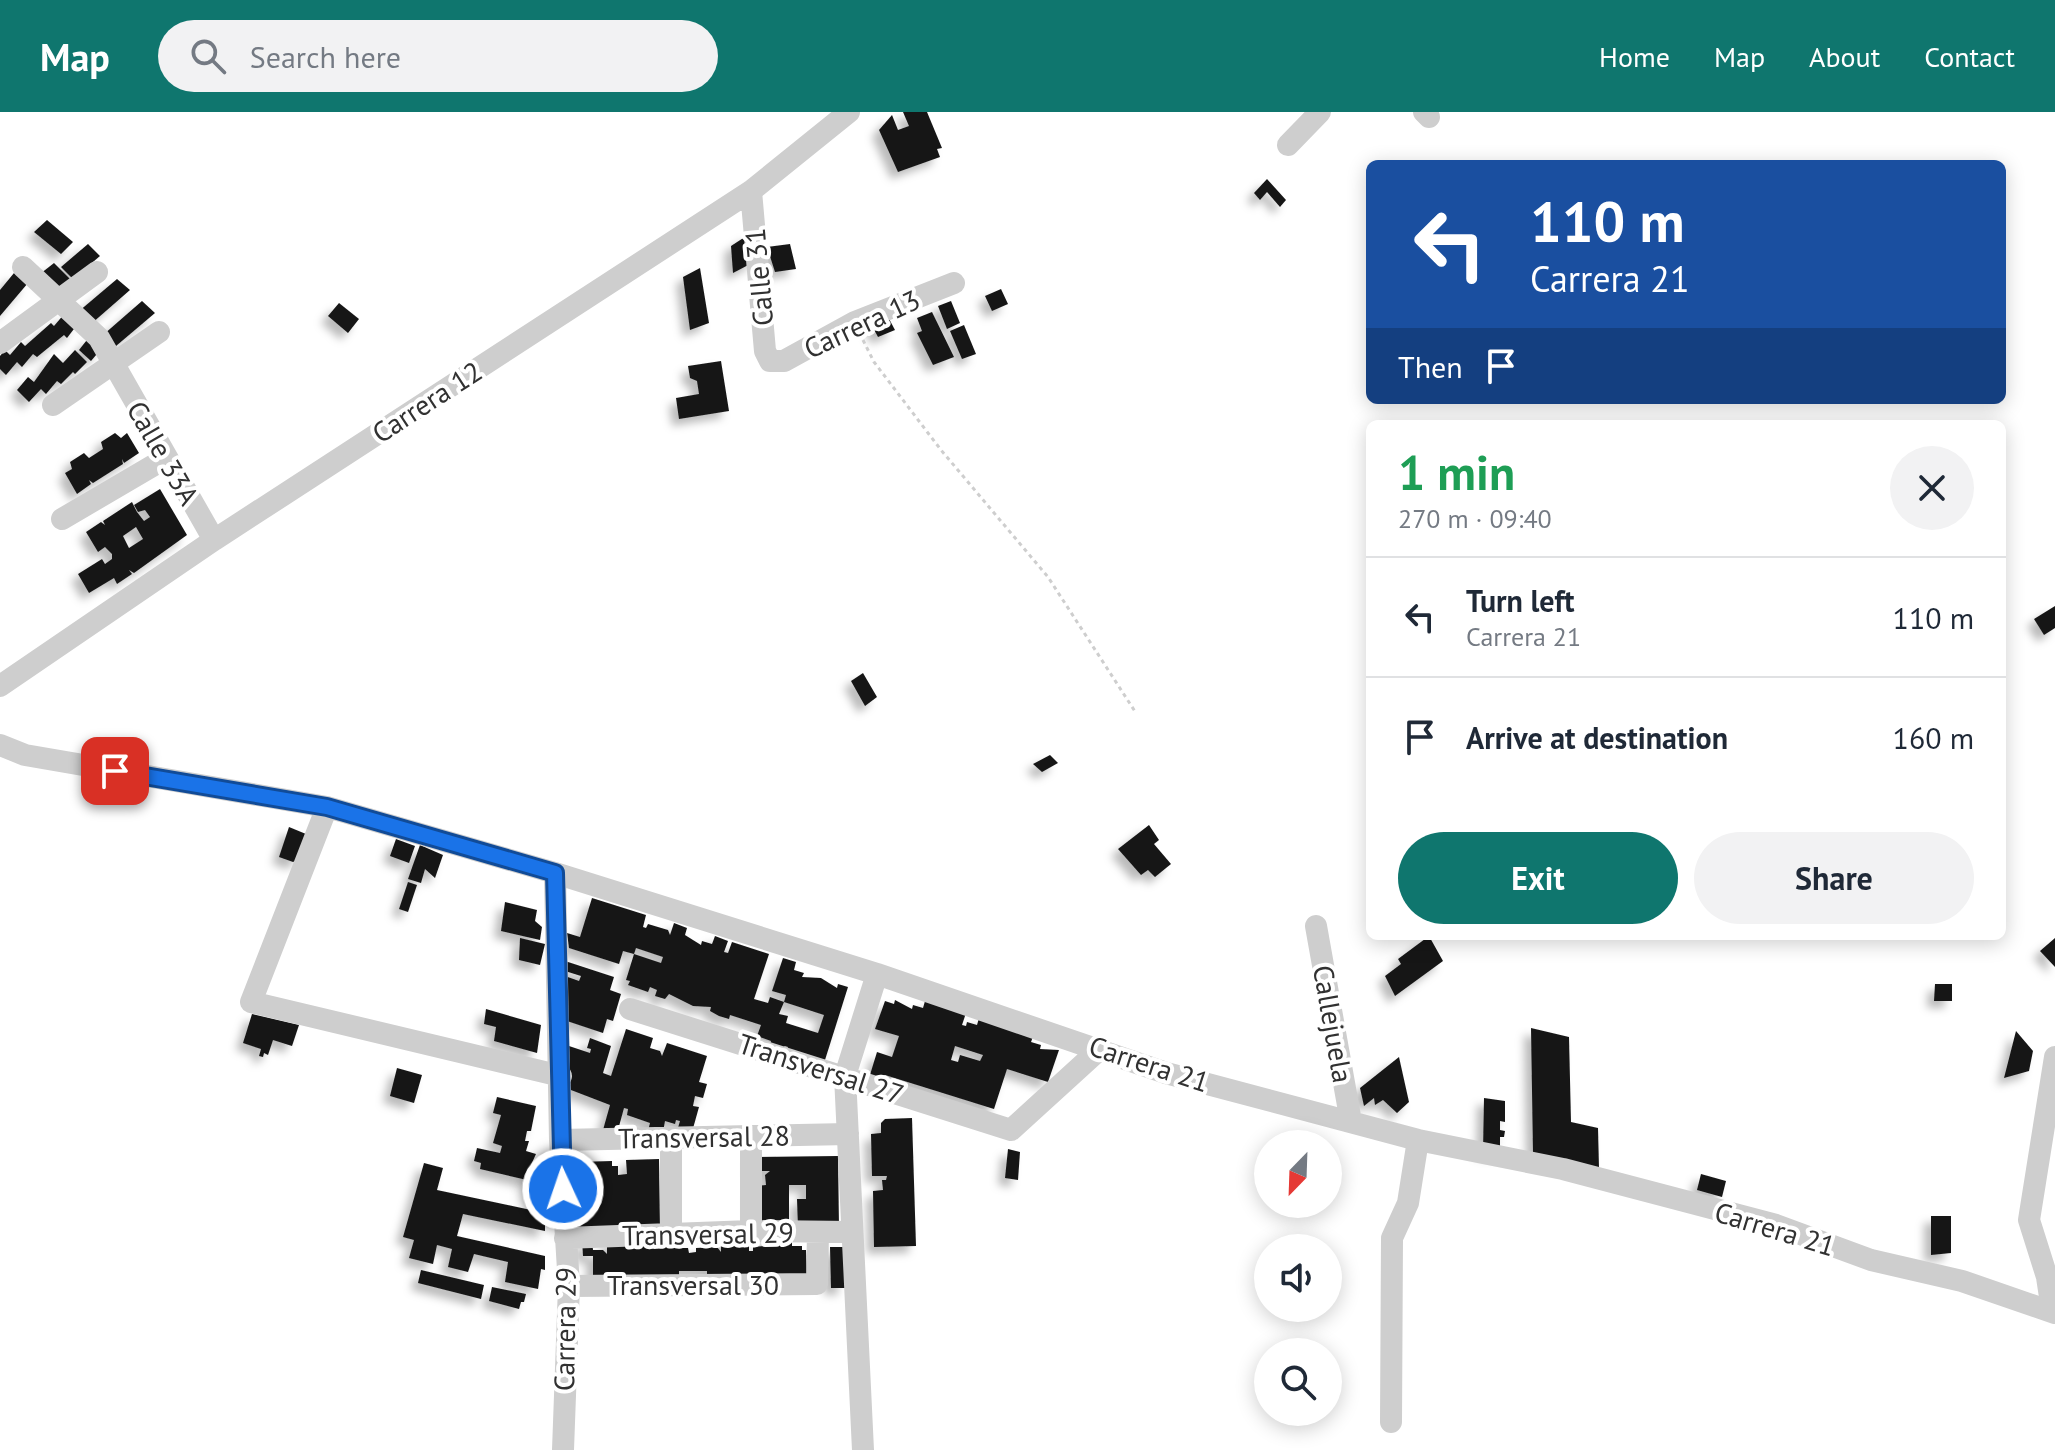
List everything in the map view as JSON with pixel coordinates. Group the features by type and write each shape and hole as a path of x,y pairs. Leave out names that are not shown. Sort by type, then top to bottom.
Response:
{"street":[{"name":"Carrera 12","path":"0,686 214,540 751,191 849,112"},
{"path":"1288,145 1320,112"},
{"name":"Calle 31","path":"751,191 765,351 770,361"},
{"name":"Calle 33A","path":"23,267 99,338 112,366 214,540"},
{"path":"0,343 61,302 97,272"},
{"name":"Carrera 13","path":"770,361 784,361 855,322 954,283"},
{"path":"53,405 159,332"},
{"path":"62,519 166,458"},
{"name":"Carrera 21","path":"0,745 25,755 327,807 555,873 877,974 1101,1048 1166,1073 1418,1140 1563,1169 1776,1225 1871,1260 1962,1281 2053,1312 2047,1277 2029,1220 2055,1057"},
{"path":"327,807 251,1002 561,1076"},
{"name":"Carrera 29","path":"555,873 560,1140 569,1286 563,1450"},
{"name":"Callejuela","path":"1316,926 1351,1122"},
{"path":"863,1450 845,1076 877,974"},
{"name":"Transversal 27","path":"630,1009 1011,1130 1101,1048"},
{"name":"Transversal 28","path":"560,1140 848,1134"},
{"path":"751,1136 751,1231"},
{"path":"671,1137 671,1233"},
{"path":"1391,1422 1392,1238 1408,1203 1418,1140"},
{"name":"Transversal 29","path":"565,1238 751,1231 851,1232"},
{"name":"Transversal 30","path":"569,1286 817,1284 818,1232"}],"path":[{"path":"855,322 874,362 1072,609 1136,713"}],"building":[{"path":"903,112 927,112 942,148 937,149 940,157 898,172 879,130 892,115 898,130 909,126"},
{"path":"1267,179 1286,200 1280,207 1267,192 1260,200 1254,193"},
{"path":"47,220 73,242 61,254 34,232"},
{"path":"751,233 754,262 733,273 731,246"},
{"path":"88,244 100,256 73,279 61,267"},
{"path":"790,244 796,269 775,272 767,247"},
{"path":"54,263 75,284 61,295 40,274"},
{"path":"700,268 709,323 690,330 683,277"},
{"path":"14,273 28,283 0,316 0,290"},
{"path":"117,279 130,290 91,324 78,312"},
{"path":"1001,289 1008,304 992,311 985,296"},
{"path":"142,301 155,313 116,346 103,335"},
{"path":"951,301 960,323 947,329 938,306"},
{"path":"339,303 359,319 348,333 328,316"},
{"path":"932,312 954,357 933,365 917,333 922,331 917,318"},
{"path":"65,313 77,325 67,338 64,335 37,357 33,354 22,367 17,362 6,375 0,369 0,356 5,350 10,355 21,342 25,346 51,323 54,326"},
{"path":"887,315 895,330 878,337 870,322"},
{"path":"964,325 976,354 962,359 950,331"},
{"path":"90,336 102,348 91,361 79,350"},
{"path":"75,350 87,362 61,384 57,381 46,394 41,389 29,402 17,390 28,377 34,382 54,354 63,363"},
{"path":"721,361 729,411 679,419 676,398 699,394 697,381 690,378 688,366"},
{"path":"115,433 121,438 127,433 139,453 124,463 122,459 123,464 93,483 89,480 91,484 77,494 65,473 72,469 70,462 84,453 89,458 103,449 101,442"},
{"path":"160,489 187,535 134,573 129,570 132,574 117,584 114,578 89,593 78,574 102,559 105,564 112,559 112,554 105,547 98,552 86,532 101,522 105,525 103,521 132,502 137,512 144,521 150,517 145,510 138,512 134,505","holes":["136,527 143,539 129,548 123,536"]},
{"path":"2055,606 2055,628 2044,635 2034,619"},
{"path":"863,673 877,697 865,706 851,681"},
{"path":"1050,755 1058,763 1042,772 1033,764"},
{"path":"1149,825 1159,840 1154,844 1171,864 1155,877 1148,870 1141,875 1118,849"},
{"path":"289,827 306,834 298,860 293,862 279,857"},
{"path":"396,839 415,846 409,863 390,856"},
{"path":"420,845 443,855 435,878 425,869 421,883 408,879"},
{"path":"408,882 417,885 408,912 399,909"},
{"path":"592,898 646,915 643,927 646,928 648,924 668,930 670,935 674,923 687,928 685,935 701,945 702,941 712,944 715,936 728,941 724,952 728,953 732,942 769,954 754,999 768,1003 770,997 784,1002 786,995 772,991 783,958 796,962 794,970 804,973 802,977 821,978 837,988 838,984 848,987 825,1060 787,1051 788,1047 785,1046 780,1049 770,1046 771,1041 757,1036 761,1025 730,1015 729,1019 719,1016 710,1011 711,1007 693,1006 669,994 665,999 655,996 657,990 650,987 648,992 628,985 630,981 626,980 634,954 623,951 619,964 569,948 567,933 580,937","holes":["636,948 663,957 661,963 634,954","784,1002 824,1015 818,1033 786,1023 788,1016 779,1014"]},
{"path":"505,902 537,910 535,921 542,927 540,940 501,931"},
{"path":"520,938 545,944 540,965 519,960"},
{"path":"2055,938 2055,967 2040,951"},
{"path":"1424,940 1431,940 1443,961 1395,996 1385,976 1401,964 1398,959"},
{"path":"565,961 614,977 610,990 621,994 613,1021 607,1019 603,1033 567,1021 565,976 579,981 581,976 565,971"},
{"path":"1935,984 1952,984 1952,1001 1934,1001"},
{"path":"895,1000 912,1009 913,1005 923,1008 925,1001 966,1013 962,1025 966,1026 967,1022 977,1025 979,1018 1034,1034 1031,1042 1041,1045 1040,1049 1059,1050 1048,1082 1007,1069 994,1109 885,1075 879,1081 869,1078 877,1052 892,1057 899,1036 875,1029 885,1001 894,1004","holes":["955,1046 983,1055 980,1061 960,1055 958,1062 951,1060"]},
{"path":"486,1009 541,1025 537,1053 494,1041 496,1027 484,1024"},
{"path":"252,1014 299,1025 292,1046 273,1040 268,1055 264,1053 263,1057 259,1056 261,1049 243,1043"},
{"path":"1531,1028 1569,1037 1571,1122 1598,1128 1599,1168 1533,1153"},
{"path":"626,1029 653,1038 650,1048 660,1051 662,1056 667,1043 707,1056 699,1082 707,1084 703,1098 695,1096 693,1106 699,1107 692,1132 677,1131 680,1121 676,1120 675,1124 665,1121 663,1132 648,1131 650,1123 627,1115 628,1109 624,1108 618,1130 603,1130 610,1105 571,1090 569,1046 590,1053 591,1049 587,1048 590,1038 611,1046 603,1073 611,1076"},
{"path":"2016,1031 2033,1051 2029,1071 2004,1078"},
{"path":"1399,1057 1409,1102 1397,1113 1383,1100 1375,1105 1374,1098 1364,1106 1360,1088"},
{"path":"397,1068 422,1075 414,1103 390,1096"},
{"path":"497,1097 536,1106 531,1131 527,1131 525,1141 529,1141 526,1151 536,1154 531,1165 536,1166 534,1175 528,1175 527,1180 480,1169 481,1163 474,1161 477,1148 500,1153 502,1146 493,1143 501,1115 493,1113"},
{"path":"1484,1098 1505,1101 1505,1122 1500,1121 1500,1130 1505,1131 1504,1137 1500,1137 1500,1152 1483,1151"},
{"path":"912,1118 916,1246 874,1247 873,1191 883,1190 882,1180 886,1180 887,1176 872,1176 871,1134 881,1133 881,1123 885,1119"},
{"path":"1008,1149 1020,1152 1018,1180 1005,1178"},
{"path":"838,1156 839,1227 798,1228 797,1199 806,1199 806,1185 789,1185 789,1228 756,1228 756,1186 766,1185 765,1175 770,1171 756,1171 755,1157"},
{"path":"659,1159 660,1230 577,1233 577,1162 612,1161 612,1166 618,1166 618,1175 627,1174 626,1160"},
{"path":"424,1163 443,1168 437,1190 545,1213 545,1231 463,1214 457,1236 545,1256 545,1270 541,1269 538,1289 505,1282 508,1262 474,1254 468,1272 448,1267 452,1249 437,1245 433,1264 409,1258 414,1240 403,1237"},
{"path":"1701,1174 1726,1181 1722,1197 1697,1190"},
{"path":"1931,1216 1951,1216 1951,1253 1931,1255"},
{"path":"763,1236 792,1236 792,1246 802,1246 802,1250 806,1250 807,1277 707,1279 707,1271 679,1271 679,1280 593,1281 593,1256 583,1256 582,1240 592,1240 593,1250 603,1250 607,1254 607,1240 678,1238 678,1248 688,1248 689,1253 696,1252 696,1248 717,1247 721,1252 721,1237 749,1237 749,1251 753,1251 753,1247 764,1246"},
{"path":"830,1247 844,1247 845,1288 831,1288"},
{"path":"421,1270 484,1285 481,1299 418,1283"},
{"path":"492,1287 526,1294 524,1302 521,1302 519,1309 489,1301"}],"route":[{"path":"115,771 327,807 555,873 563,1189"}]}
